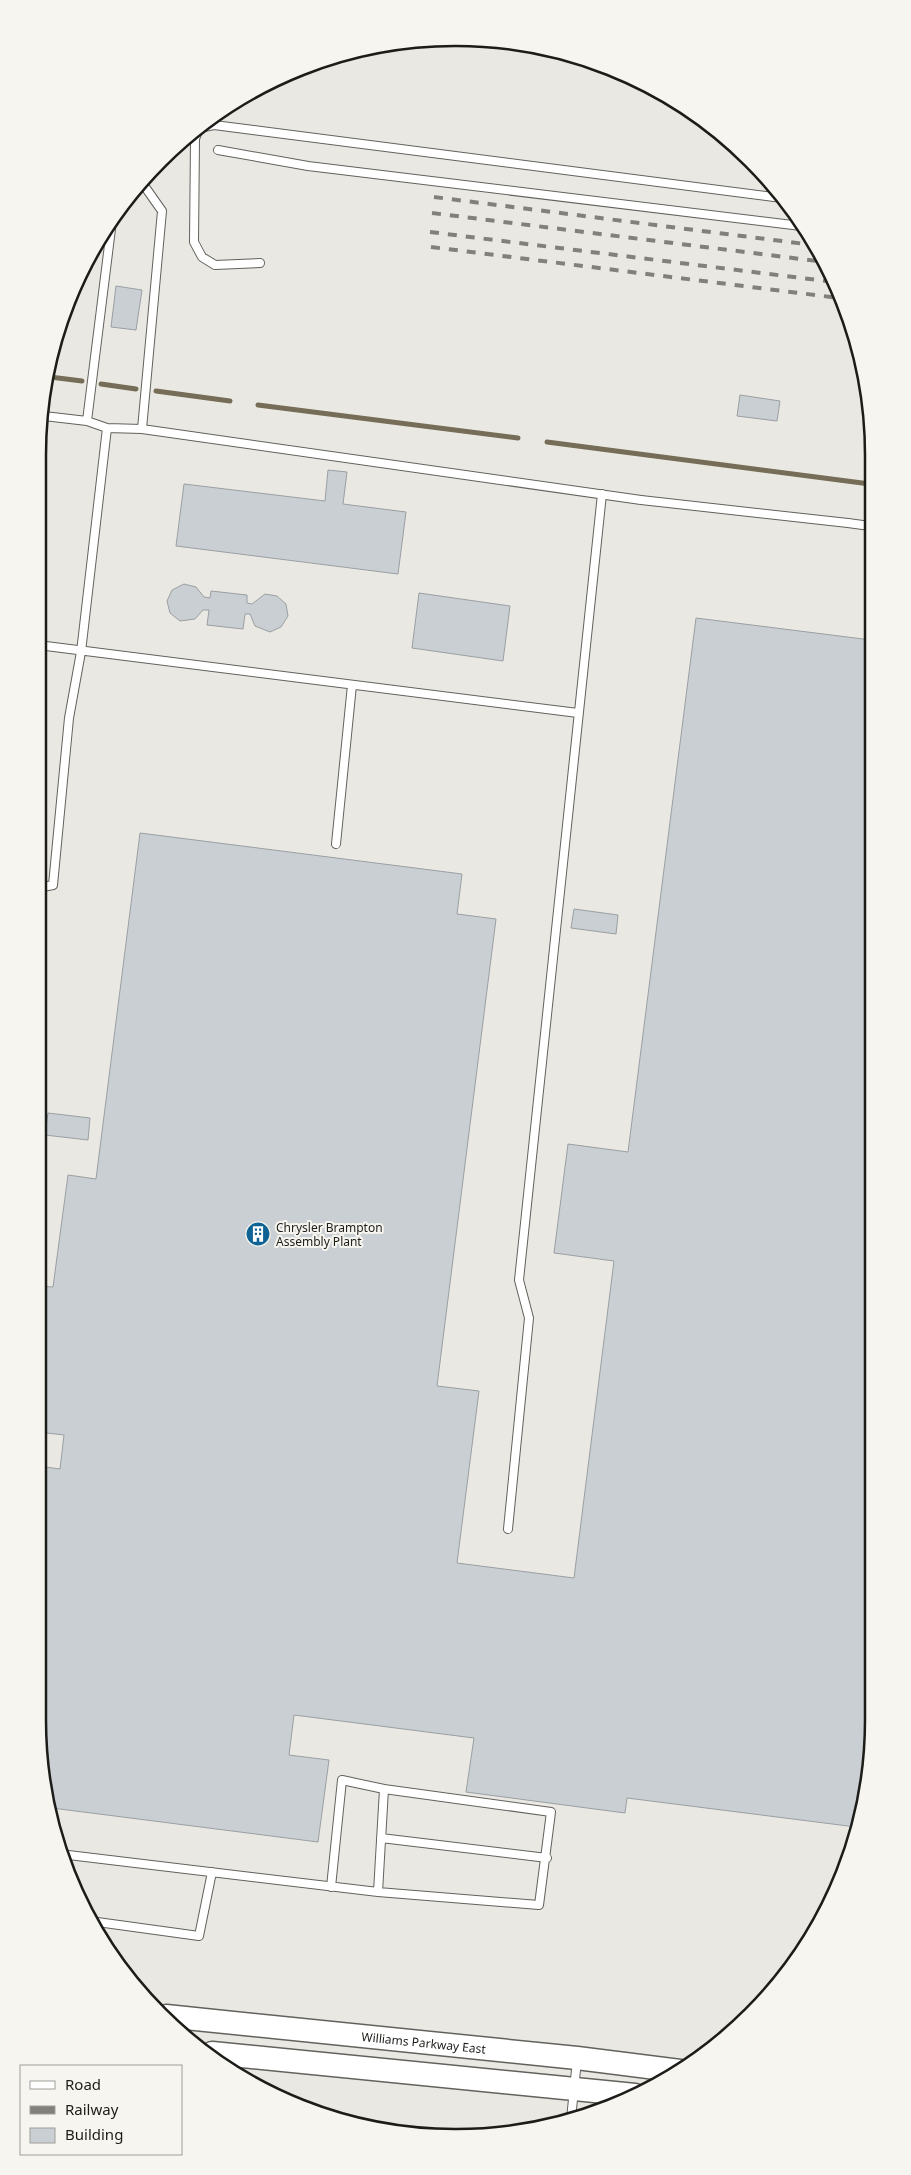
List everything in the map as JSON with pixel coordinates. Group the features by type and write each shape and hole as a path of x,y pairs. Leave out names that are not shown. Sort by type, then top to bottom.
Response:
{"main road":[{"name":"Williams Parkway East","path":"175,2017 577,2058 668,2069"},
{"path":"219,2054 620,2094"}],"lane":[{"path":"214,125 772,197"},
{"path":"195,140 194,242 202,257 215,265 260,263"},
{"path":"218,150 308,166 794,225"},
{"path":"142,429 162,211 147,187"},
{"path":"87,421 110,236"},
{"path":"48,417 87,421 107,428 142,429 641,500 865,526"},
{"path":"46,886 53,885 69,718 81,652 107,428"},
{"path":"508,1529 529,1318 519,1280 602,494"},
{"path":"46,646 578,713"},
{"path":"336,844 352,685"},
{"path":"69,1855 331,1887 378,1892 539,1905 547,1858 551,1812 384,1789 342,1780 331,1887"},
{"path":"378,1892 384,1789"},
{"path":"382,1838 547,1858"},
{"path":"100,1922 199,1936 212,1872"},
{"path":"573,2111 577,2058"}],"building":[{"path":"116,286 142,290 136,330 111,327"},
{"path":"740,395 780,401 777,421 737,416"},
{"path":"328,470 347,472 343,504 406,512 398,574 176,546 184,484 325,501"},
{"path":"184,584 196,587 204,597 210,598 211,591 247,595 247,603 252,604 265,594 277,596 286,604 288,616 281,627 270,632 255,626 250,614 245,614 243,629 207,625 209,610 203,610 195,619 180,621 170,613 167,601 172,590"},
{"path":"419,593 510,606 503,661 412,648"},
{"name":"Chrysler Brampton Assembly Plant","path":"696,618 865,639 865,1720 861,1773 851,1826 627,1798 625,1813 466,1792 474,1738 294,1715 289,1755 329,1760 318,1842 56,1809 50,1773 46,1720 46,1467 60,1469 64,1435 46,1433 46,1287 53,1287 68,1175 96,1179 140,833 462,874 457,914 496,919 437,1386 479,1391 457,1563 574,1578 614,1261 554,1253 568,1144 628,1152"},
{"path":"574,909 618,915 616,934 571,928"},
{"path":"48,1113 90,1118 88,1140 46,1135"}],"waterway":[{"path":"54,377 82,381"},
{"path":"101,384 136,389"},
{"path":"156,391 230,401"},
{"path":"258,405 518,438"},
{"path":"547,442 865,483"}],"railway":[{"path":"434,197 806,244"},
{"path":"432,213 816,261"},
{"path":"430,232 826,281"},
{"path":"431,247 833,297"}],"place":[{"name":"Chrysler Brampton Assembly Plant","path":"258,1234"}]}
